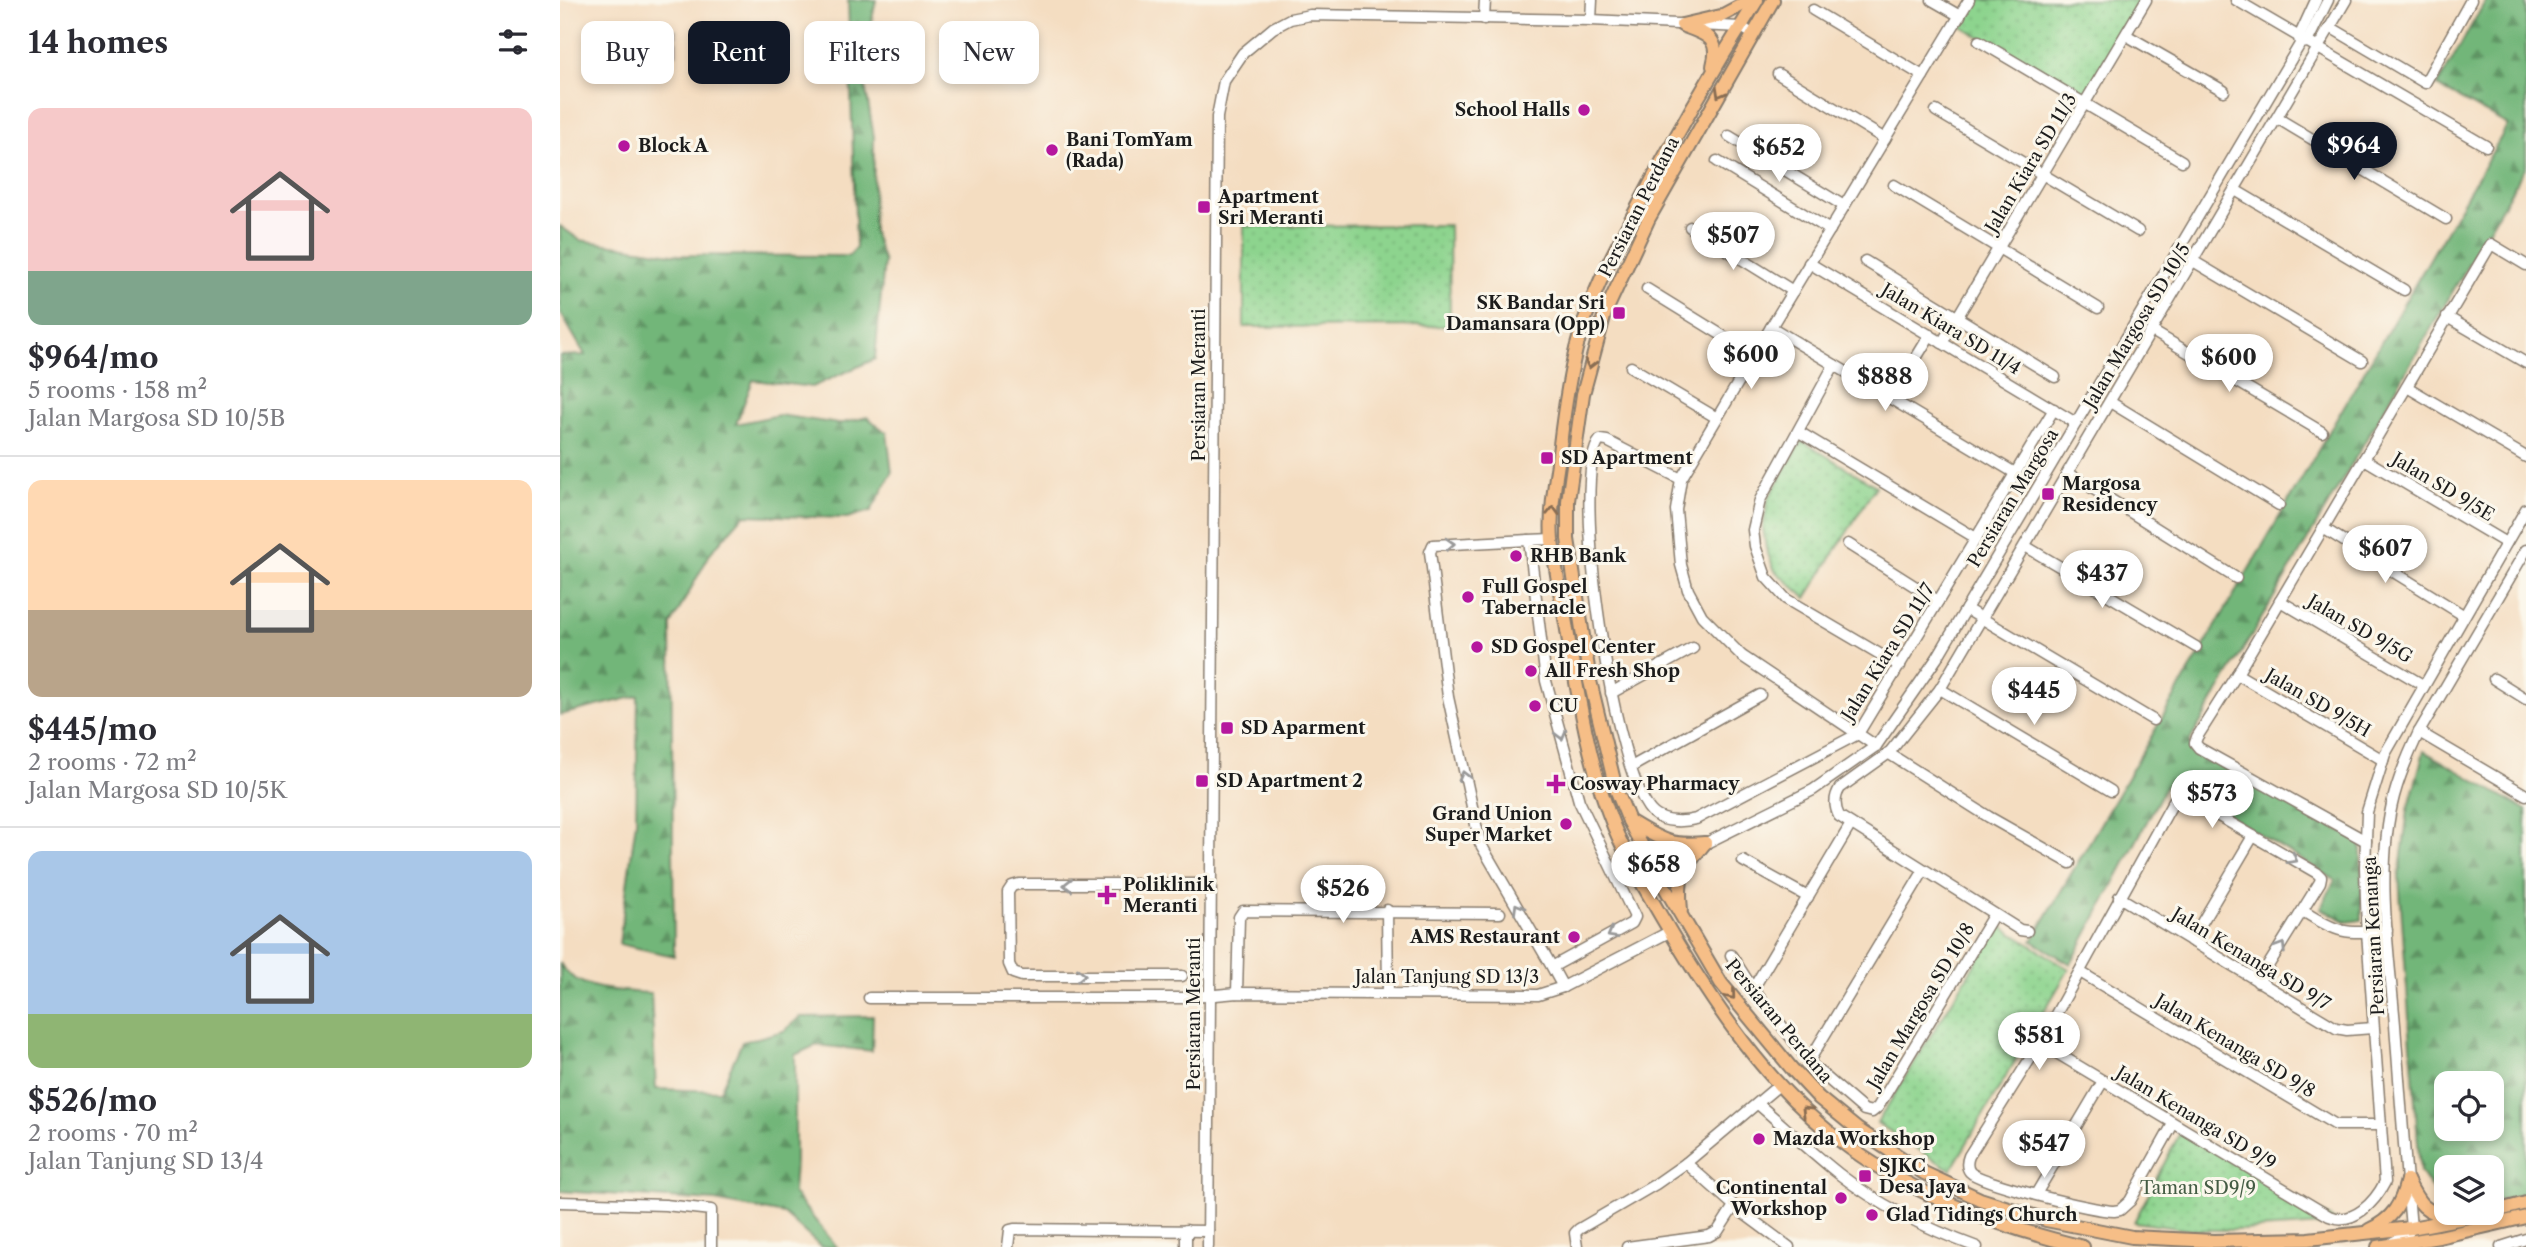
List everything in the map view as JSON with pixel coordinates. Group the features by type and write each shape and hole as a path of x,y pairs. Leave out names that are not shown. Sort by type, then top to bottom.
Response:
{"main road":[{"path":"1682,25 1721,16 1751,0"},
{"name":"Persiaran Perdana","path":"1757,0 1711,73 1621,237 1588,308 1567,391 1553,499 1552,539 1575,679 1603,795 1639,879 1713,1002 1779,1085 1821,1125 1849,1147 1914,1188 1973,1215 2037,1236 2083,1247"},
{"name":"Persiaran Perdana","path":"1773,0 1634,246 1605,313 1583,394 1568,501 1567,539 1590,681 1610,766 1629,821 1654,869 1721,983 1819,1098 1857,1129 1924,1173 1980,1199 2046,1220 2132,1242 2308,1239 2434,1224"},
{"path":"1682,25 1710,38 1716,47 1711,73"},
{"path":"1629,821 1667,843 1706,844"},
{"path":"1615,828 1639,863 1647,869 1654,869 1651,882 1667,927"},
{"path":"1682,917 1679,881 1684,869 1706,844"},
{"path":"2407,1180 2425,1209 2434,1214"},
{"path":"2362,1233 2388,1220 2396,1211 2407,1180"},
{"path":"1973,1215 1980,1199"},
{"name":"Persiaran Perdana","path":"2504,1209 2526,1203"},
{"path":"2381,1247 2440,1237 2526,1217"}],"street":[{"path":"1484,19 1485,0"},
{"path":"1591,20 1592,0"},
{"path":"1933,0 1960,16"},
{"path":"1876,746 1742,656 1702,616 1688,590 1681,565 1676,510 1681,479 1969,0"},
{"name":"Jalan Kiara SD 11/3","path":"1942,343 2146,0"},
{"path":"2236,0 2302,41 2319,47 2486,145"},
{"name":"Persiaran Margosa","path":"2302,41 2316,0"},
{"name":"Persiaran Margosa","path":"1654,869 1813,790 1876,746 1937,657 2328,0"},
{"name":"Jalan Margosa SD 10/5","path":"1851,824 1839,816 1835,802 1840,788 1888,753 1940,689 2346,0"},
{"path":"2330,27 2425,83 2468,1"},
{"path":"1813,10 1923,76"},
{"name":"Persiaran Meranti","path":"1208,1247 1217,117 1224,81 1243,53 1273,28 1290,19 1310,15 1591,20 1741,27 1753,34"},
{"path":"2126,35 2224,92"},
{"path":"1979,41 2182,161"},
{"path":"1778,74 1885,139"},
{"path":"1936,111 2138,231"},
{"path":"2277,118 2446,219"},
{"path":"1729,136 1844,206"},
{"path":"1717,161 1830,230"},
{"path":"1894,185 2098,308"},
{"path":"2235,190 2404,290"},
{"path":"1690,227 1793,291"},
{"path":"2366,841 2199,748 2195,743 2491,244 2526,265"},
{"path":"1865,261 2055,377"},
{"path":"2193,261 2362,361"},
{"name":"Jalan Kiara SD 11/4","path":"1809,263 2076,423"},
{"path":"1647,289 1754,355"},
{"path":"2448,317 2526,363"},
{"path":"1771,327 2015,473"},
{"path":"2152,331 2322,432"},
{"path":"1891,399 1930,335"},
{"path":"1834,365 1756,508 1753,530 1759,561 1771,583 1786,599 1900,666"},
{"path":"1631,367 1717,418"},
{"path":"2407,387 2526,457"},
{"path":"2110,402 2279,505"},
{"name":"Jalan Kiara SD 11/7","path":"1631,767 1645,801 1655,814 1670,820 1696,818 1858,734 2054,410"},
{"path":"1799,432 1976,538"},
{"path":"1681,479 1607,441 1600,440 1596,445 1591,478 1589,542 1611,693 1631,767 1760,695"},
{"name":"Jalan SD 9/5E","path":"2364,459 2506,543"},
{"path":"2068,473 2236,578"},
{"path":"2380,1125 2367,933 2367,812 2384,760 2423,685 2526,509"},
{"path":"2323,528 2463,615"},
{"path":"1552,539 1436,545 1431,547 1430,552 1448,698 1480,843 1563,987"},
{"path":"1529,540 1546,681 1579,801 1635,917 1632,923 1552,967"},
{"path":"1848,544 1938,601"},
{"path":"2025,546 2196,647"},
{"name":"Persiaran Kenanga","path":"2411,1228 2387,930 2387,829 2401,772 2419,732 2526,550"},
{"name":"Jalan SD 9/5G","path":"2280,601 2423,685"},
{"path":"1966,609 2153,720"},
{"path":"1611,693 1693,648"},
{"name":"Jalan SD 9/5H","path":"2237,674 2384,760"},
{"path":"2494,679 2526,698"},
{"path":"1940,689 2112,791"},
{"path":"2419,732 2526,795"},
{"path":"1888,753 1989,817 2070,863"},
{"path":"2173,1124 2130,1201 2120,1210 2108,1211 1982,1179 1971,1173 1967,1165 1969,1156 2040,1043 2080,972 2173,799 2179,796 2188,798 2319,875 2320,883 2258,982"},
{"path":"1754,989 1851,824 2020,930 2027,931"},
{"path":"2191,941 2253,836"},
{"path":"1743,861 1808,897"},
{"path":"1731,955 1809,1061 1924,870"},
{"path":"1182,976 1022,976 1013,973 1009,964 1008,892 1012,886 1019,884 1209,884"},
{"name":"Jalan Kenanga SD 9/7","path":"2119,897 2336,1028 2373,1028"},
{"path":"1387,910 1388,993"},
{"path":"1237,993 1239,917 1243,911 1500,912"},
{"path":"2303,911 2335,930 2346,933 2387,930"},
{"name":"Jalan Margosa SD 10/8","path":"1809,1061 1864,1110 1872,1112 1878,1107 1994,914"},
{"name":"Jalan Tanjung SD 13/3","path":"869,998 1170,999 1237,993 1529,995 1548,993 1563,987 1667,927"},
{"name":"Jalan Kenanga SD 9/8","path":"2080,972 2336,1125 2380,1125"},
{"name":"Jalan Kenanga SD 9/9","path":"2040,1043 2337,1219 2360,1213 2384,1186 2380,1125"},
{"path":"2036,1194 2103,1081"},
{"path":"1577,1247 1575,1236 1578,1229 1656,1184 1686,1163 1779,1085"},
{"path":"1758,1104 1841,1176 1888,1205 1977,1247"},
{"path":"1686,1163 1734,1206 1789,1247"},
{"path":"560,1202 665,1205 711,1210 711,1247"},
{"path":"1627,1247 1709,1236 1718,1231 1734,1206"},
{"path":"2381,1247 2406,1236 2411,1228 2417,1234 2440,1237"},
{"path":"1008,1247 1010,1230 1208,1231"},
{"path":"1186,1230 1186,1247"},
{"path":"2501,1247 2526,1239"}],"green space":[{"path":"848,0 876,0 872,21 849,21"},
{"path":"1973,0 2143,0 2083,99 1958,24"},
{"path":"2486,0 2526,0 2526,166 2188,744 2361,843 2362,920 2347,922 2321,908 2335,880 2169,780 2071,964 2032,941 2508,125 2437,86"},
{"path":"851,84 865,84 874,137 873,231 884,262 875,359 812,387 753,380 736,424 779,415 839,424 867,417 887,433 892,473 871,511 847,518 744,515 711,552 671,625 674,956 619,944 636,821 638,696 560,715 560,356 585,355 560,312 560,226 580,240 679,255 849,256 856,248"},
{"path":"1449,225 1450,326 1244,327 1244,226"},
{"path":"1802,441 1876,486 1806,598 1775,571 1766,549 1763,528 1768,499"},
{"path":"2424,751 2526,810 2526,1195 2504,1200 2504,1155 2434,1155 2434,1192 2420,1172 2399,877 2408,810"},
{"path":"1999,925 2069,969 1951,1170 1877,1123"},
{"path":"560,963 567,973 588,985 651,993 656,1089 720,1091 742,1042 784,1031 800,1017 873,1016 872,1051 816,1045 795,1055 793,1193 837,1247 821,1247 784,1214 715,1201 560,1191"},
{"name":"Taman SD9/9","path":"2181,1131 2340,1224 2190,1230 2134,1222"}],"water":[{"path":"674,30 676,30 674,54"}],"place":[{"name":"School Halls","path":"1584,110"},
{"name":"Block A","path":"624,146"},
{"name":"Bani TomYam (Rada)","path":"1052,150"},
{"name":"Apartment Sri Meranti","path":"1204,207"},
{"name":"SK Bandar Sri Damansara (Opp)","path":"1619,313"},
{"name":"SD Apartment","path":"1547,458"},
{"name":"Margosa Residency","path":"2048,494"},
{"name":"RHB Bank","path":"1516,556"},
{"name":"Full Gospel Tabernacle","path":"1468,597"},
{"name":"SD Gospel Center","path":"1477,647"},
{"name":"All Fresh Shop","path":"1531,671"},
{"name":"CU","path":"1535,706"},
{"name":"SD Aparment","path":"1227,728"},
{"name":"SD Apartment 2","path":"1202,781"},
{"name":"Cosway Pharmacy","path":"1556,784"},
{"name":"Grand Union Super Market","path":"1566,824"},
{"name":"Poliklinik Meranti","path":"1107,895"},
{"name":"AMS Restaurant","path":"1574,937"},
{"name":"Mazda Workshop","path":"1759,1139"},
{"name":"SJKC Desa Jaya","path":"1865,1176"},
{"name":"Continental Workshop","path":"1841,1198"},
{"name":"Glad Tidings Church","path":"1872,1215"}]}
